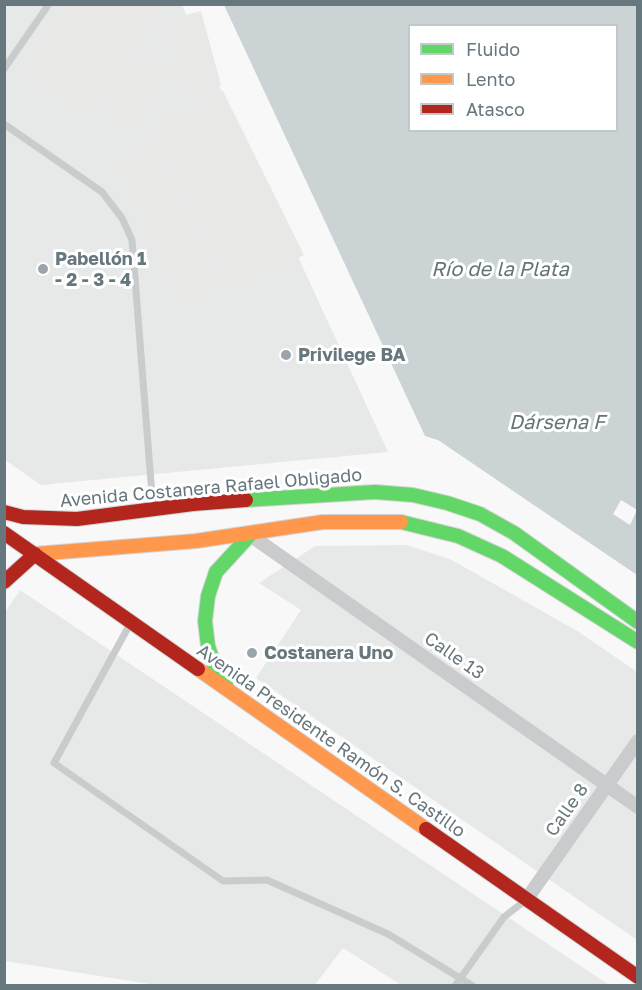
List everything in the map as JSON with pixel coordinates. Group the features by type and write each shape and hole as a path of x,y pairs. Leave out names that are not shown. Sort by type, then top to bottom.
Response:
{"main road":[{"name":"Avenida Costanera Rafael Obligado","path":"4,512 23,517 76,519 193,504 375,492 413,495 480,514 514,532 638,622"},
{"path":"4,582 35,554 250,535 350,520 402,522 458,536 502,556 638,642"},
{"name":"Avenida Presidente Ramón S. Castillo","path":"4,533 638,977"},
{"path":"230,692 216,670 208,646 205,621 208,596 216,572 250,535"}],"street":[{"name":"Calle 13","path":"250,535 638,807"},
{"name":"Calle 8","path":"526,900 638,741"}],"lane":[{"path":"4,69 49,4"},
{"path":"4,124 102,192 122,218 132,240 153,510"},
{"path":"4,137 13,130"},
{"path":"131,622 54,763 223,881 267,880 388,934 472,986"},
{"path":"455,986 504,917 526,900"}],"shaded area":[{"path":"4,5 182,5 388,452 41,485 5,460"},
{"path":"65,5 166,5 88,119 18,73"},
{"path":"201,11 221,85 184,95 163,21"},
{"path":"142,50 174,71 130,135 99,114"},
{"path":"223,91 304,255 231,290 149,125"},
{"path":"152,143 222,288 183,307 113,161"},
{"path":"406,545 450,559 579,632 637,672 637,940 256,678 301,610 259,583 315,546"},
{"path":"20,590 609,985 401,985 343,948 314,986 156,985 5,961 4,614"}],"water":[{"name":"Río de la Plata","path":"224,5 637,5 637,575 438,440 425,436"}],"pier":[{"path":"621,500 637,510 630,525 613,514"}],"traffic: fast":[{"path":"246,500 375,492 413,495 447,503 480,514 514,533 638,622"},
{"path":"401,522 458,536 502,556 638,642"},
{"path":"226,685 216,670 208,646 205,621 208,596 216,572 250,535"}],"traffic: slow":[{"path":"35,554 196,541 323,522 401,522"},
{"path":"198,669 426,829"}],"traffic: jam":[{"path":"4,512 23,517 77,519 193,504 246,500"},
{"path":"4,533 198,669"},
{"path":"4,582 35,554"},
{"path":"426,829 638,977"}],"place":[{"name":"Pabellón 1 - 2 - 3 - 4","path":"43,269"},
{"name":"Privilege BA","path":"286,355"},
{"name":"Costanera Uno","path":"252,653"}],"water label":[{"name":"Dársena F","path":"557,423"}]}
